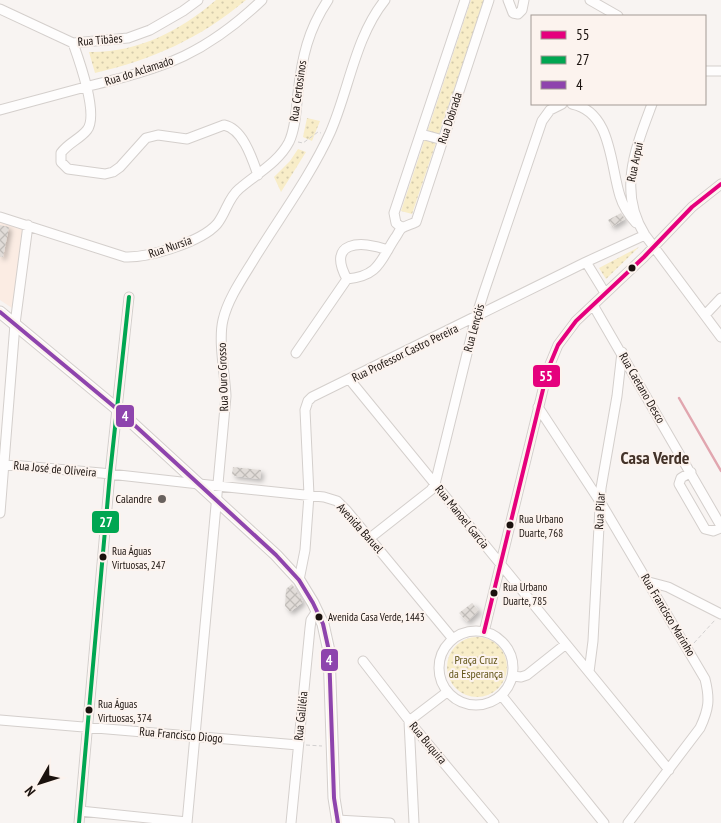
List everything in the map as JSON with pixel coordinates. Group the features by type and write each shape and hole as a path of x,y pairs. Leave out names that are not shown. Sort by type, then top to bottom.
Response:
{"main road":[{"path":"0,312 117,409 276,554 299,580 317,611 326,638 333,747 334,798 338,822"}],"street":[{"name":"Rua Tibães","path":"0,9 73,43 128,38 150,30 198,0"},
{"name":"Rua do Aclamado","path":"0,110 155,68 186,55 217,36 262,0"},
{"name":"Rua Certosinos","path":"258,175 281,153 289,140 294,123 302,58 312,29 328,0"},
{"name":"Rua Ouro Grosso","path":"187,822 226,396 222,346 223,319 229,303 246,272 329,135 369,27 377,10 385,0"},
{"name":"Rua Dobrada","path":"402,228 396,223 394,213 465,0"},
{"name":"Rua Dobrada","path":"347,279 357,278 375,269 382,262 402,228 416,222 490,0"},
{"path":"508,0 513,13 518,14 522,10 524,0"},
{"path":"590,0 600,2 617,15"},
{"path":"73,43 87,87 91,124 84,133 69,144 61,153 61,162 68,169 96,174 113,172 120,167 146,138 158,135 187,139 224,125 233,128 238,134 253,160 258,175"},
{"name":"Rua Lençóis","path":"435,484 476,317 542,121 550,110 560,105"},
{"path":"574,105 590,112 600,124 606,139 620,196 628,213 642,231"},
{"name":"Rua Arpui","path":"652,105 633,159 629,183 633,207 642,231 721,337"},
{"path":"421,134 443,140"},
{"name":"Rua Nursia","path":"0,217 115,255 125,257 144,256 196,239 207,233 217,224 235,193 258,175"},
{"path":"484,632 538,407 555,351 572,327 593,305 692,208 721,184"},
{"path":"0,513 2,464 15,324 28,225"},
{"name":"Rua Professor Castro Pereira","path":"309,495 305,410 308,401 312,397 350,380 586,262 642,231"},
{"path":"296,354 347,279 340,262 342,252 351,245 366,244 373,244 388,250"},
{"path":"586,262 605,293"},
{"path":"78,823 110,474 129,297"},
{"path":"705,316 721,298"},
{"name":"Rua Caetano Desco","path":"593,305 691,472 717,512 721,527 713,531 705,528 679,484 681,478 691,472"},
{"name":"Rua Pilar","path":"590,672 601,488 617,396 622,352"},
{"name":"Rua Manoel Garcia","path":"350,380 669,770"},
{"name":"Rua Francisco Marinho","path":"538,407 601,503 689,649 705,678 709,694 707,712 700,728 628,823"},
{"name":"Rua José de Oliveira","path":"2,464 199,484"},
{"name":"Avenida Baruel","path":"199,484 324,496 337,501 453,639"},
{"path":"370,538 431,490 435,484"},
{"path":"299,580 305,550 309,495"},
{"path":"648,582 668,587 721,614"},
{"name":"Rua Galiléia","path":"291,823 310,628 311,620 317,611"},
{"path":"473,631 484,632 495,636 507,648 514,664 513,676 509,687 502,696 488,704 474,706 459,701 447,692 440,676 440,658 445,647 463,633 473,631"},
{"path":"513,676 521,677 527,675 566,644"},
{"name":"Rua Buquira","path":"363,661 409,721 494,823"},
{"path":"414,823 409,721 447,692"},
{"path":"502,696 604,823"},
{"name":"Rua Francisco Diogo","path":"0,720 298,745"},
{"path":"80,811 187,822"},
{"path":"338,822 390,823"}],"path":[{"path":"289,140 303,143 318,132 329,135"},
{"path":"689,649 721,614"},
{"path":"298,745 333,747"}],"shaded area":[{"path":"0,222 23,227 14,307 12,308 0,300"}],"green space":[{"path":"216,0 246,0 211,26 175,46 137,61 95,73 89,52 124,49 157,38 188,21"},
{"path":"471,0 484,0 412,214 401,211"},
{"path":"307,118 320,121 312,141 303,137"},
{"path":"298,149 306,152 281,192 274,177 290,161"},
{"path":"639,247 606,279 599,268"},
{"name":"Praça Cruz da Esperança","path":"471,637 483,637 499,645 505,655 507,667 505,679 499,689 483,697 471,697 455,689 447,673 447,661 455,645"}],"building":[{"path":"621,213 625,219 612,227 608,220"},
{"path":"0,225 9,227 3,257 0,257"},
{"path":"233,467 261,470 260,479 235,476 232,474"},
{"path":"292,584 303,602 290,612 285,606 286,589"},
{"path":"472,603 479,611 467,622 459,613"}],"waterway":[{"path":"679,398 721,471"}],"transit line":[{"name":"55","path":"484,632 548,369 558,345 576,321 644,257 692,207 721,184"},
{"name":"27","path":"79,823 110,474 129,297"},
{"name":"4","path":"0,312 117,409 276,555 299,580 323,624 329,651 334,798 338,823"}],"place":[{"name":"Calandre","path":"162,499"},
{"name":"Rua Urbano Duarte, 768","path":"510,525"},
{"name":"Rua Águas Virtuosas, 247","path":"103,557"},
{"name":"Rua Urbano Duarte, 785","path":"494,593"},
{"name":"Avenida Casa Verde, 1443","path":"319,617"},
{"name":"Rua Águas Virtuosas, 374","path":"89,710"}],"district":[{"name":"Casa Verde","path":"655,458"}]}
